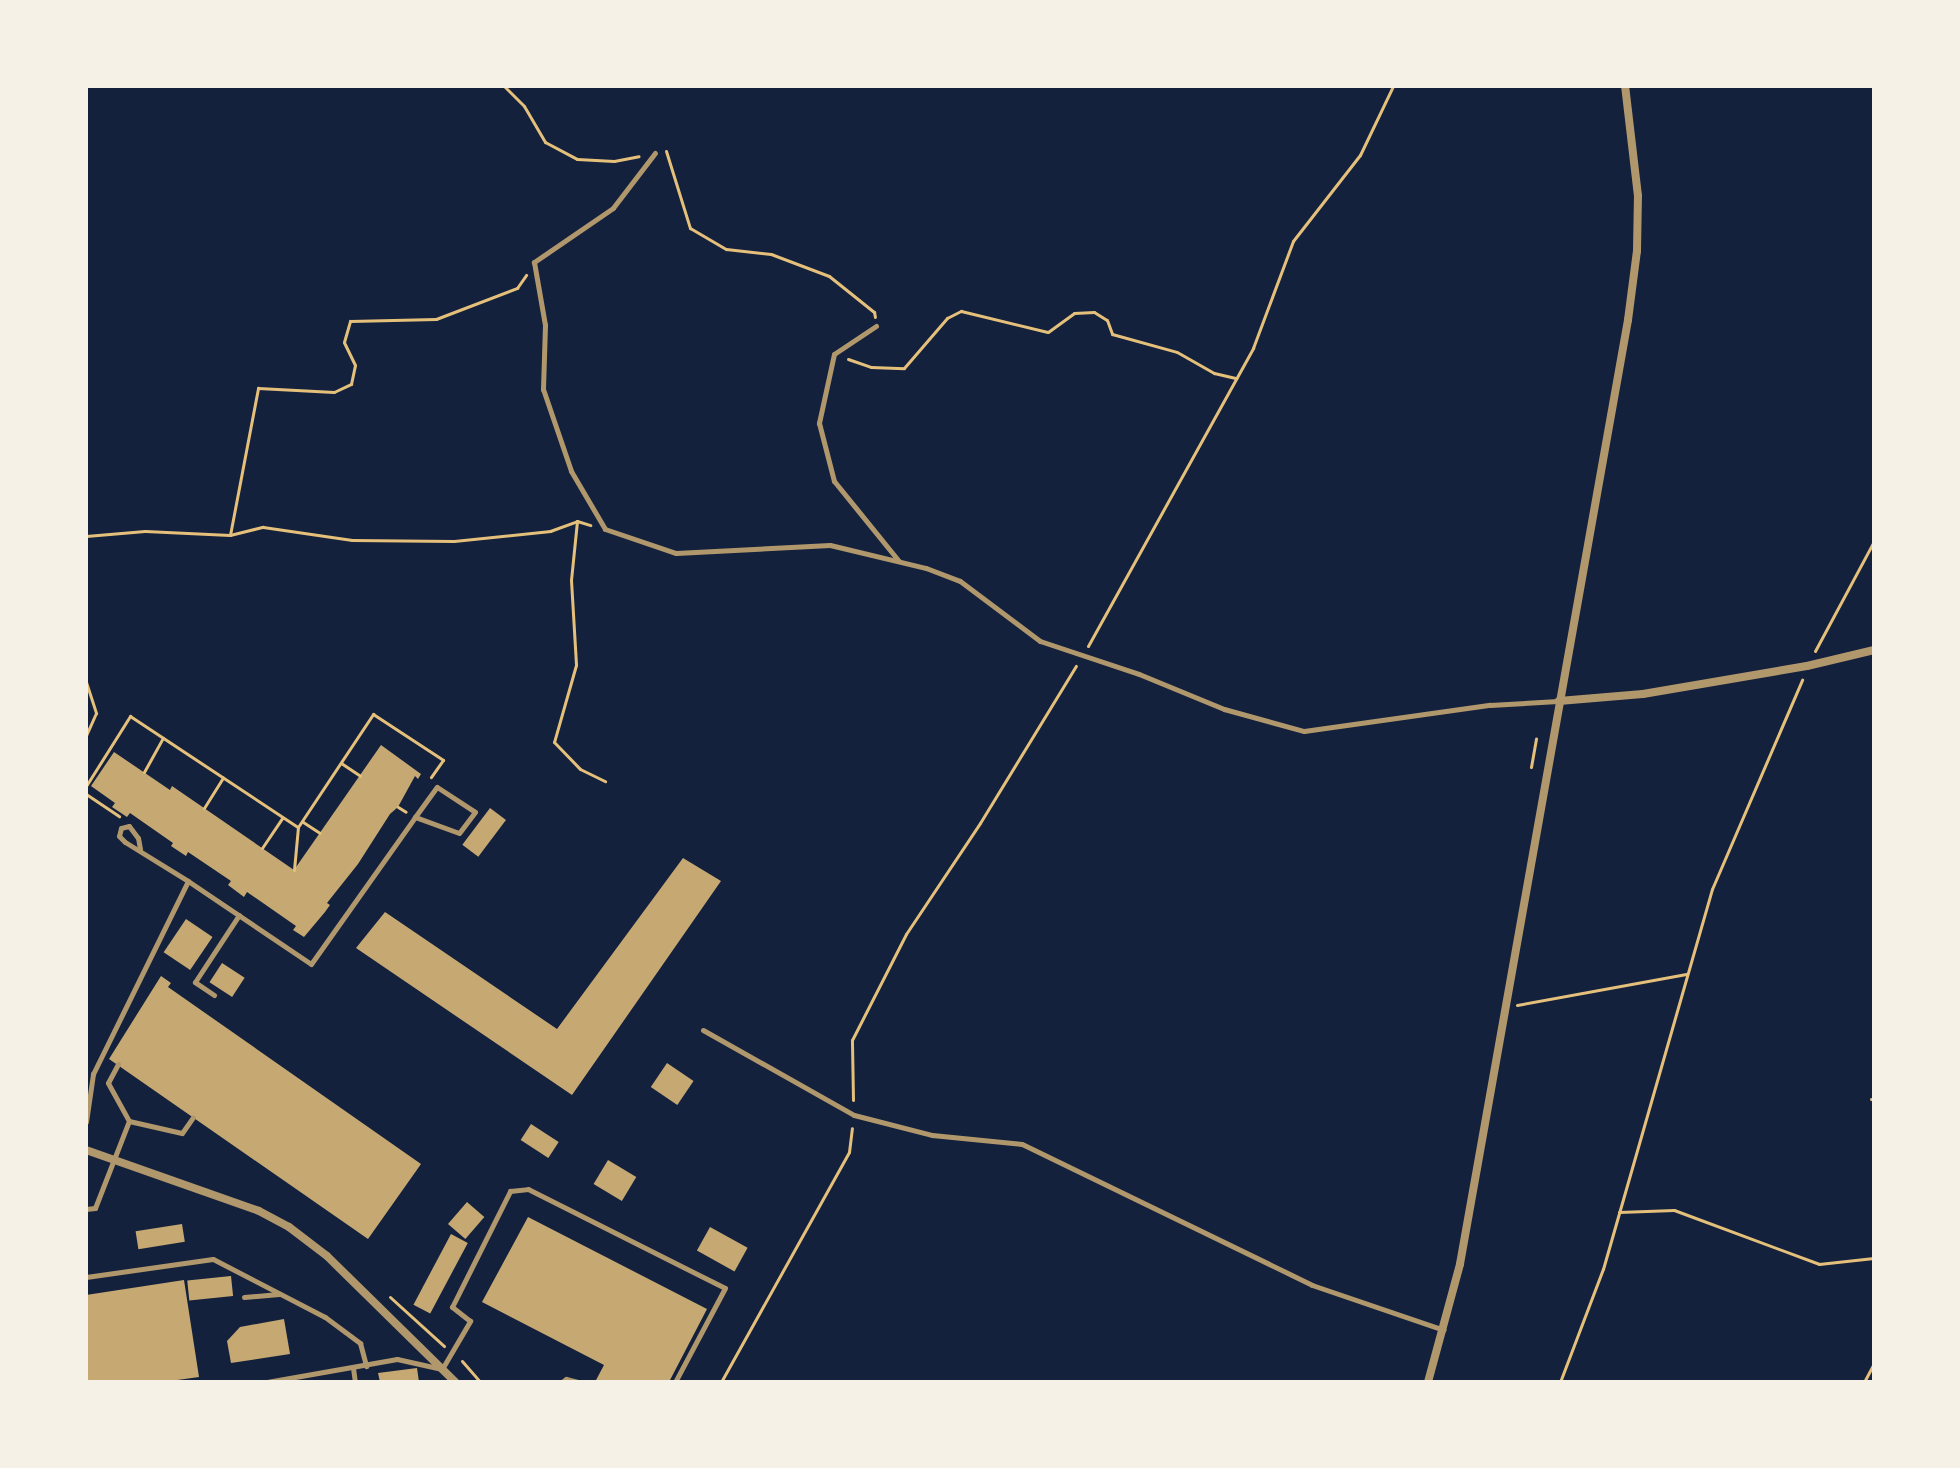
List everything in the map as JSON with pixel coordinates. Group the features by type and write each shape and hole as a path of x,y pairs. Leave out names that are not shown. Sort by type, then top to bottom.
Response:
{"street":[{"path":"1428,1382 1445,1330 1462,1252 1628,320 1637,251 1638,196 1625,86"},
{"path":"1559,701 1643,694 1807,666 1874,650"},
{"path":"86,1150 259,1211 298,1232 327,1256 455,1382"}],"lane":[{"path":"655,153 613,208 534,262 545,325 543,389 571,471 605,529 676,553 830,545 899,561 960,581 1040,641 1139,674 1224,709 1304,731 1490,705 1559,701"},
{"path":"876,326 834,354 819,423 834,481 899,561"},
{"path":"140,849 138,838 129,826 121,828 119,836 311,964 415,817 437,787 475,812 459,833 415,817"},
{"path":"86,1122 93,1074 188,881"},
{"path":"214,995 195,982 239,915"},
{"path":"703,1030 854,1115 932,1135 1022,1144 1312,1285 1445,1330"},
{"path":"118,1064 108,1083 129,1121 182,1133 193,1117"},
{"path":"86,1209 95,1208 129,1121"},
{"path":"267,1382 397,1359 442,1369 470,1321 452,1307 510,1191 528,1189 725,1288 675,1382"},
{"path":"86,1277 213,1259 325,1317 360,1343 366,1366"},
{"path":"244,1297 280,1293"},
{"path":"353,1368 355,1382"},
{"path":"562,1382 566,1379 578,1382"}],"path":[{"path":"504,86 524,106 545,142 577,159 614,161 655,153 662,147 670,156 690,228 726,249 771,254 829,276 874,312 876,326"},
{"path":"721,1382 849,1152 854,1115 852,1040 906,934 980,823 1082,657 1253,348 1293,241 1360,155 1393,86"},
{"path":"230,535 258,388 334,392 351,384 355,365 344,342 350,321 436,319 517,288 534,262"},
{"path":"834,354 871,367 904,368 947,318 961,311 1048,332 1074,313 1094,312 1107,320 1112,334 1177,352 1214,373 1236,378"},
{"path":"86,536 145,531 230,535 263,527 352,540 454,541 550,531 577,521 605,529"},
{"path":"577,521 571,580 576,665 554,742 580,769 605,781"},
{"path":"1560,1382 1603,1269 1712,889 1792,711 1807,666 1874,541"},
{"path":"86,682 96,713 86,735"},
{"path":"294,870 298,827 373,714 443,760 425,786"},
{"path":"86,786 130,716 298,827"},
{"path":"144,772 163,738"},
{"path":"1531,767 1536,738"},
{"path":"341,763 360,776"},
{"path":"204,808 223,778"},
{"path":"86,794 118,813 128,823"},
{"path":"398,807 406,812 398,823"},
{"path":"262,848 283,817"},
{"path":"302,821 320,833"},
{"path":"1506,1007 1686,974"},
{"path":"1619,1212 1674,1210 1819,1264 1874,1258"},
{"path":"389,1296 452,1352 480,1382"},
{"path":"1864,1382 1874,1363"}],"building":[{"path":"381,745 421,774 418,779 415,776 398,807 304,937 293,930 296,926 247,892 244,897 228,885 231,881 188,852 186,856 171,846 173,843 130,813 127,817 112,807 115,803 91,786 114,752 170,790 172,786 294,870"},
{"path":"490,808 506,820 478,857 462,845"},
{"path":"683,858 721,881 572,1095 356,948 385,912 557,1029"},
{"path":"186,919 213,937 190,970 164,952"},
{"path":"222,963 245,978 232,997 209,982"},
{"path":"161,976 171,983 168,987 421,1164 368,1239 109,1059"},
{"path":"667,1063 694,1081 677,1105 651,1087"},
{"path":"531,1124 559,1142 548,1158 521,1140"},
{"path":"608,1160 636,1177 622,1201 594,1184"},
{"path":"467,1202 484,1217 465,1239 448,1224"},
{"path":"528,1217 707,1309 669,1382 595,1382 604,1365 482,1302"},
{"path":"182,1224 185,1242 138,1249 136,1231"},
{"path":"710,1227 748,1248 735,1271 697,1251"},
{"path":"451,1234 468,1243 430,1314 413,1305"},
{"path":"231,1276 233,1296 189,1300 187,1281"},
{"path":"184,1280 199,1377 163,1382 86,1382 86,1295"},
{"path":"284,1319 290,1354 231,1363 227,1341 240,1327"},
{"path":"417,1368 419,1382 380,1382 378,1373"}]}
